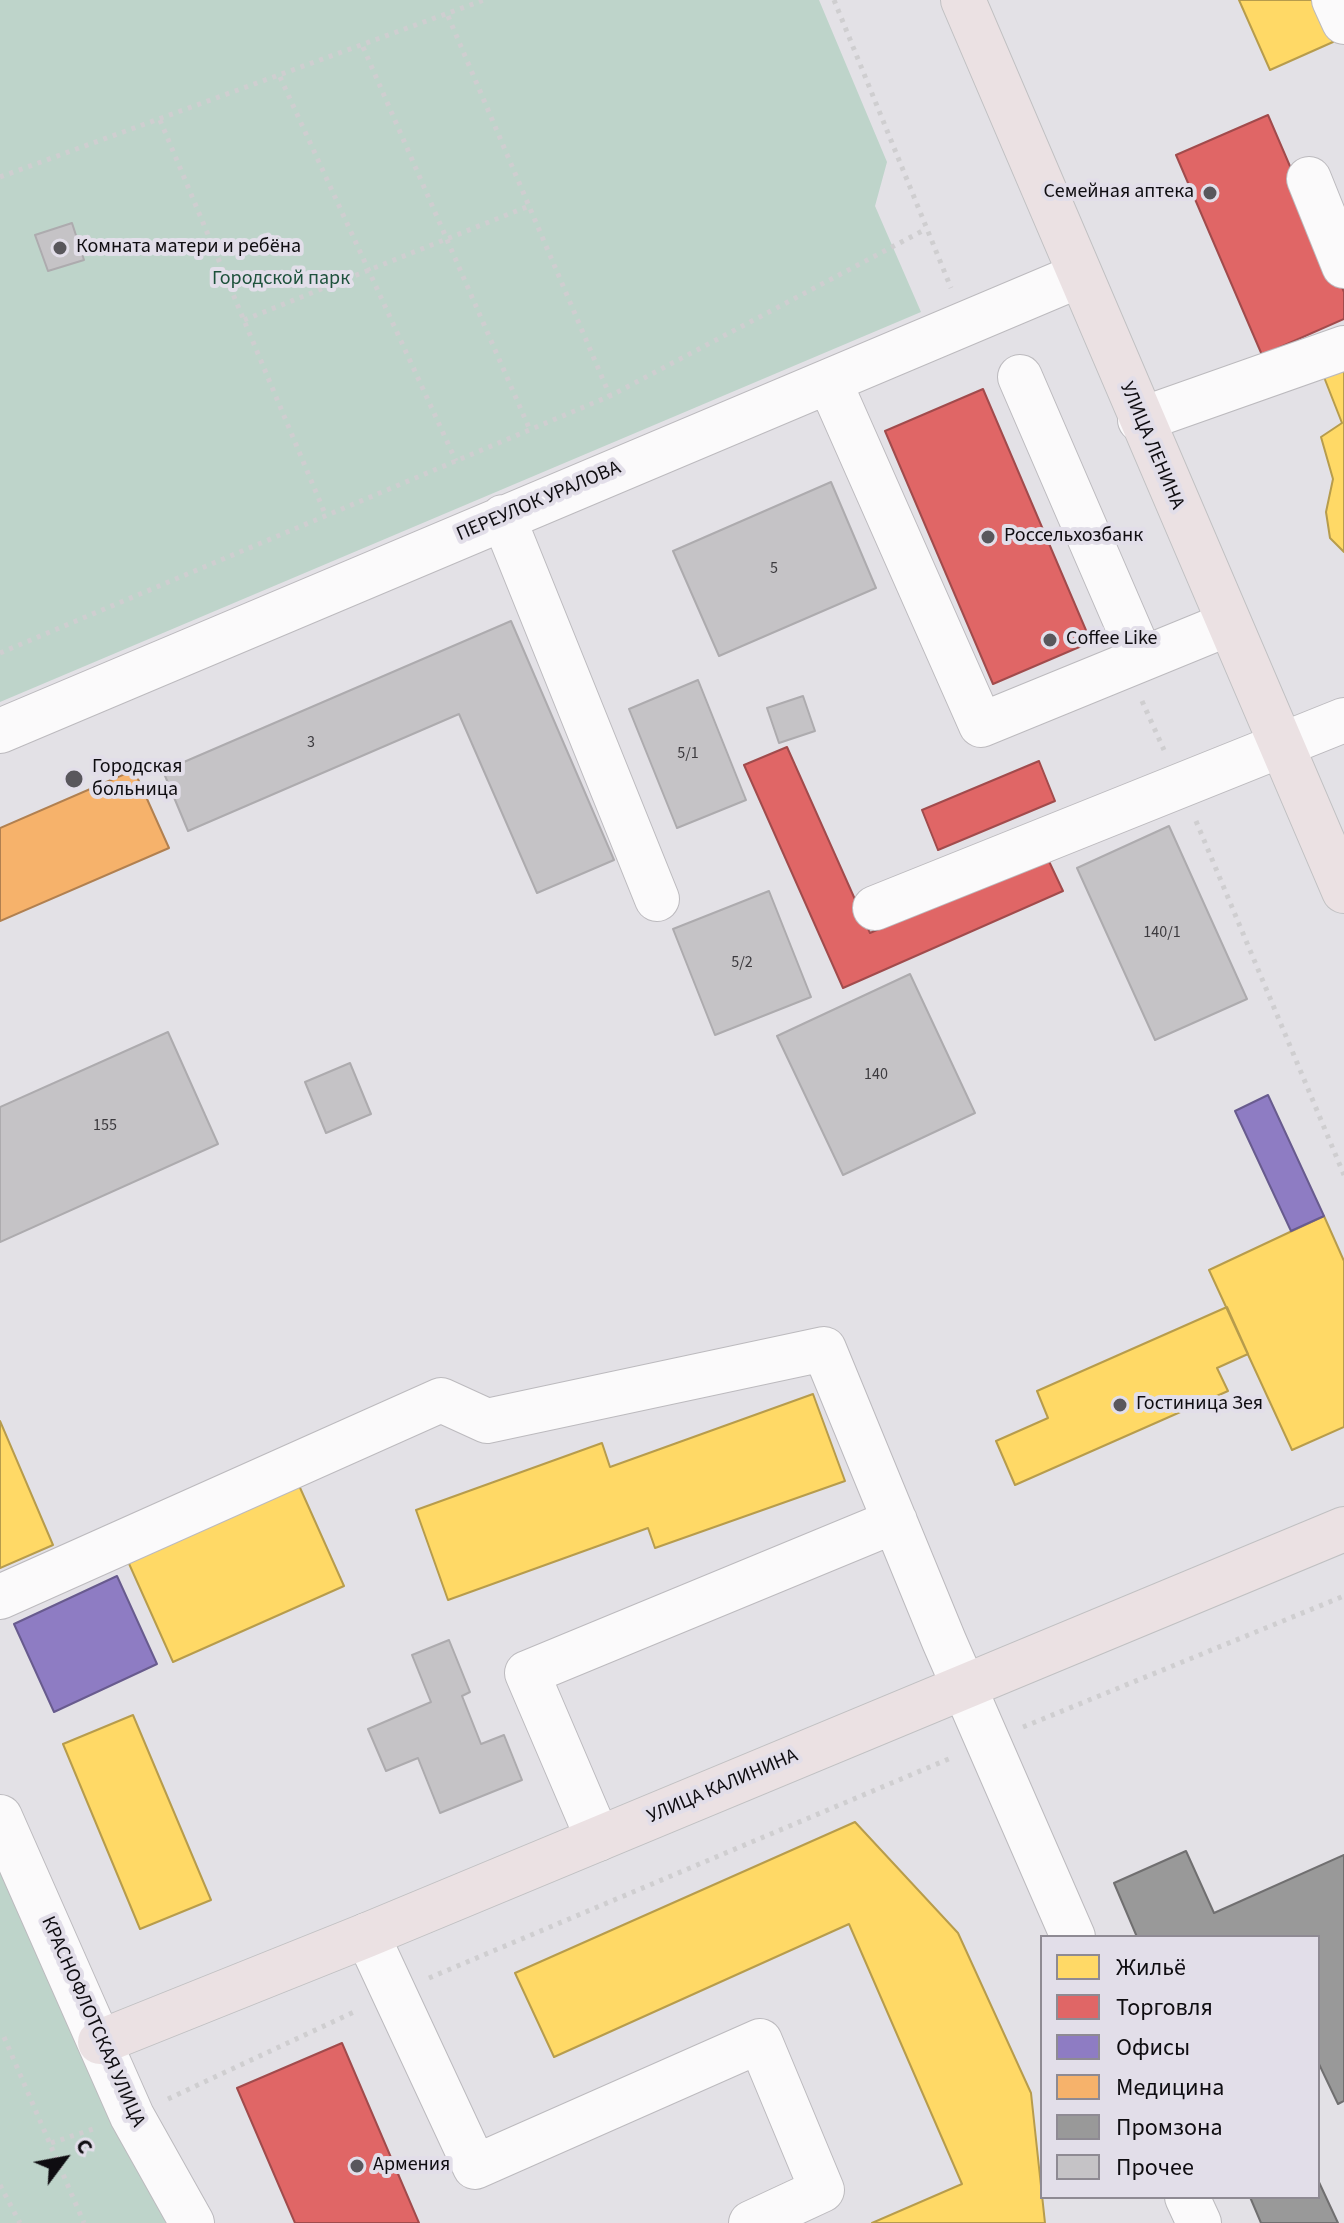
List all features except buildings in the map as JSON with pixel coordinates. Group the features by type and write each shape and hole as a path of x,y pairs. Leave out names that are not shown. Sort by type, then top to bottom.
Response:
{"main road":[{"name":"УЛИЦА ЛЕНИНА","path":"963,0 1280,744 1333,836 1344,891"},
{"name":"УЛИЦА КАЛИНИНА","path":"100,2042 367,1935 1344,1529"}],"street":[{"path":"1334,0 1344,22"},
{"path":"1309,179 1344,266"},
{"name":"ПЕРЕУЛОК УРАЛОВА","path":"0,731 1078,276"},
{"path":"1140,420 1344,348"},
{"path":"1020,377 1141,657"},
{"path":"829,381 981,725 1228,624"},
{"path":"503,517 657,899"},
{"path":"875,908 1344,720"},
{"path":"0,1597 441,1400 487,1421 824,1349 987,1742 1072,1935"},
{"path":"598,1839 527,1673 895,1521"},
{"name":"КРАСНОФЛОТСКАЯ УЛИЦА","path":"0,1817 132,2116 192,2223"},
{"path":"367,1935 475,2167 760,2041 822,2190 751,2223"},
{"path":"1188,2199 1199,2223"}],"path":[{"path":"0,177 448,16 484,0"},
{"path":"834,0 953,292"},
{"path":"448,16 610,396"},
{"path":"363,47 530,430"},
{"path":"280,77 456,461"},
{"path":"160,120 326,516"},
{"path":"244,320 529,206"},
{"path":"0,653 610,396 926,229"},
{"path":"51,2143 132,2116 393,1993 1264,1626 1344,1596"},
{"path":"4,2037 84,2223"},
{"path":"0,2185 20,2223"}],"green space":[{"name":"Городской парк","path":"0,0 819,0 887,162 875,206 921,312 0,702"},
{"path":"0,1859 167,2223 0,2223"}],"place":[{"name":"Семейная аптека","path":"1210,193"},
{"name":"Комната матери и ребёна","path":"60,248"},
{"name":"Россельхозбанк","path":"988,537"},
{"name":"Coffee Like","path":"1050,640"},
{"name":"Городская больница","path":"74,779"},
{"name":"Гостиница Зея","path":"1120,1405"},
{"name":"Армения","path":"357,2166"}]}
